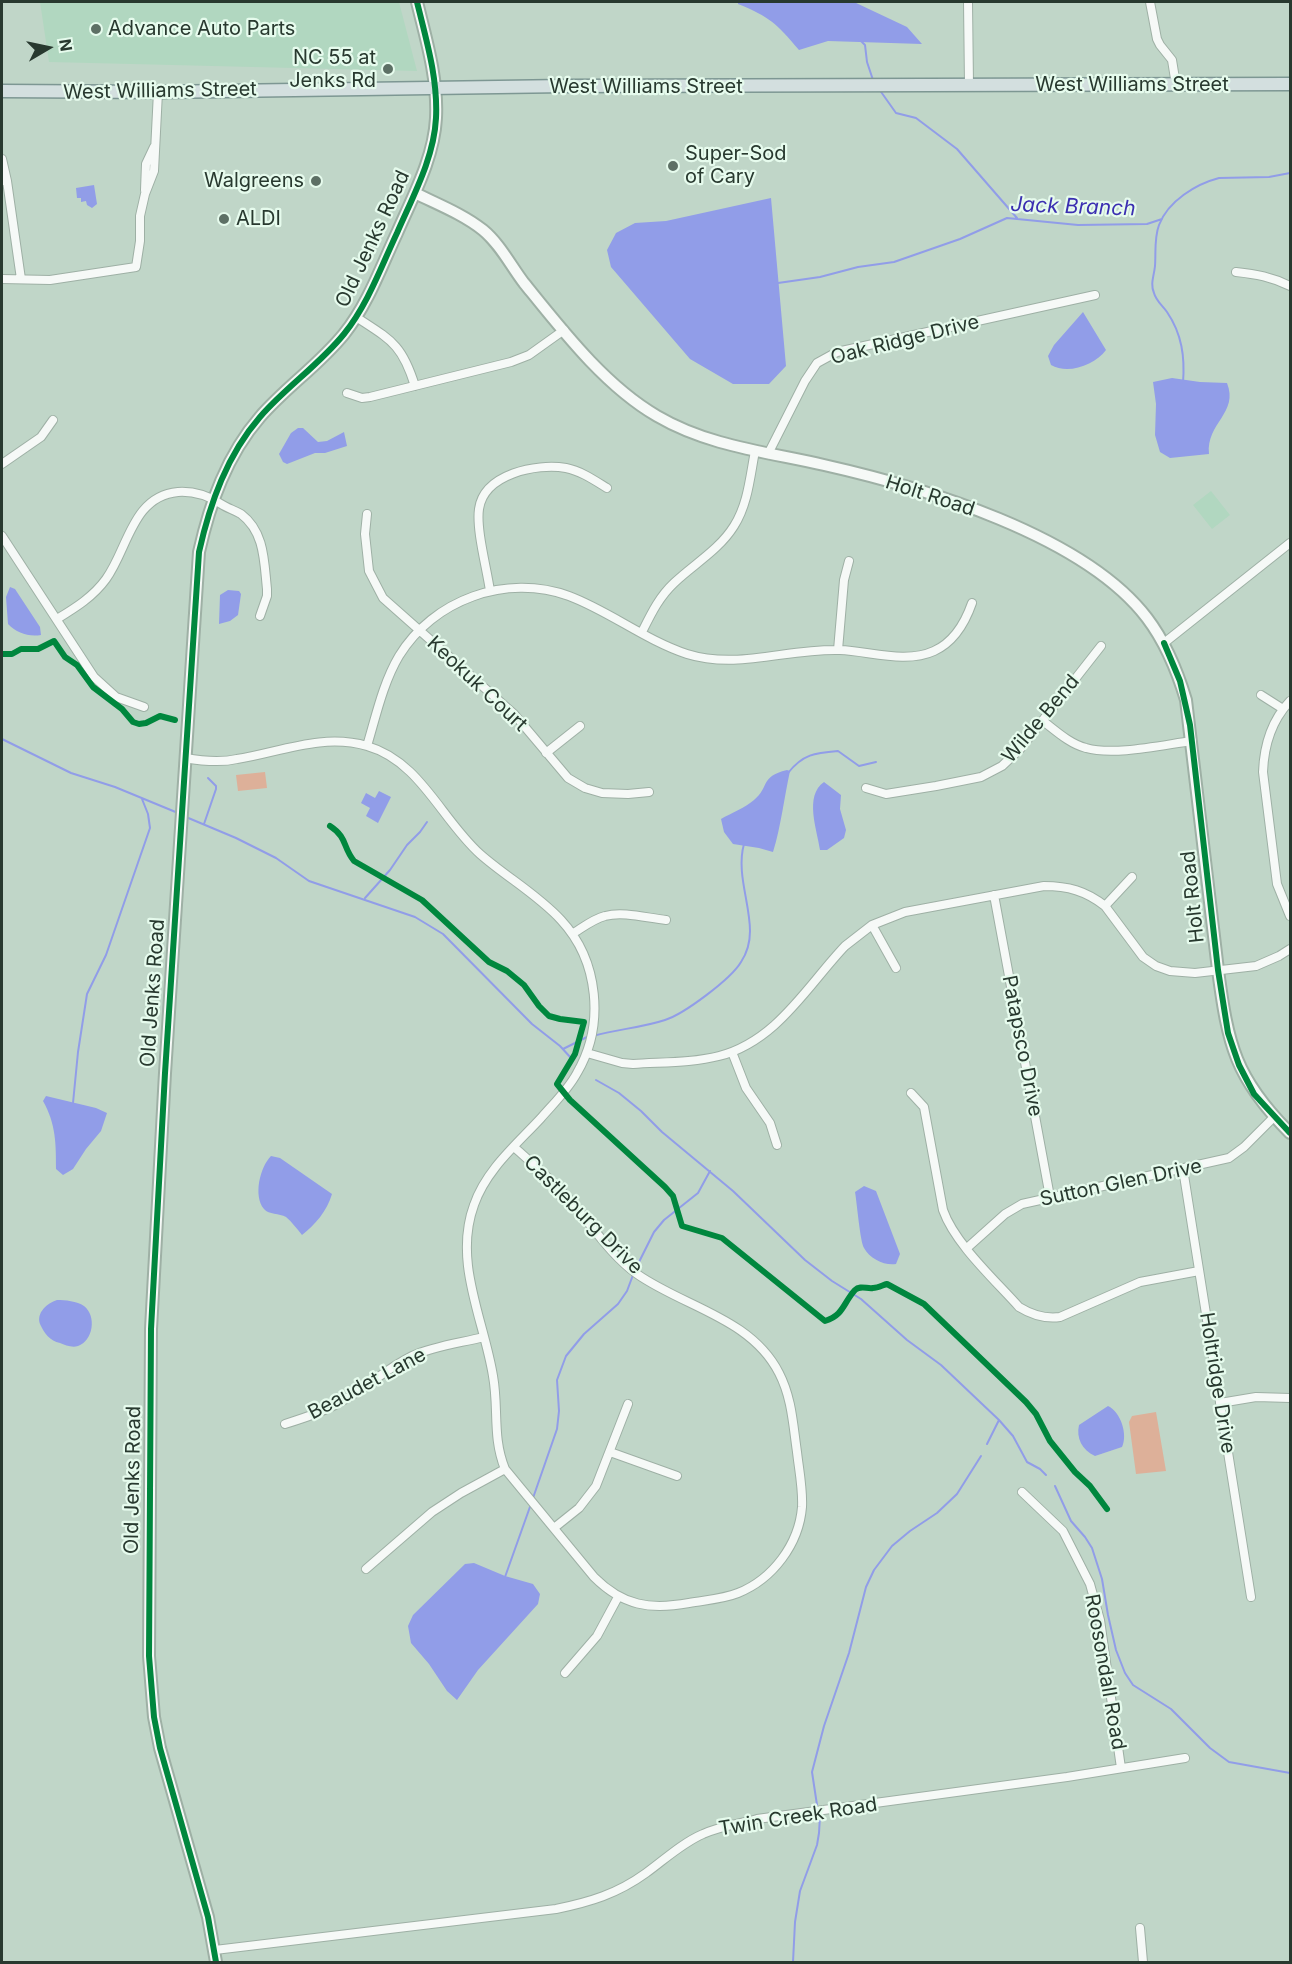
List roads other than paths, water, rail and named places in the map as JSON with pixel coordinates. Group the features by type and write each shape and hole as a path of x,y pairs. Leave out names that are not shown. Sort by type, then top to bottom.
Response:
{"main road":[{"name":"West Williams Street","path":"2,91 158,92 1290,84"}],"street":[{"name":"Old Jenks Road","path":"216,1962 208,1917 160,1748 154,1717 148,1656 151,1329 199,552 213,499 240,444 261,416 316,364 344,334 356,317 374,285 415,193 433,143 436,117 436,89 417,2"},
{"path":"968,2 969,85"},
{"path":"1150,2 1157,39 1172,60 1176,85"},
{"path":"2,279 50,280 136,267 140,242 140,216 145,194 146,164 155,146 158,125 158,92"},
{"path":"2,159 21,279"},
{"name":"Holt Road","path":"415,193 465,218 495,242 518,276 564,330 616,387 640,406 688,432 755,452 858,472 969,508 1023,529 1055,545 1111,582 1137,607 1164,643 1183,690 1192,741 1218,970 1224,1012 1235,1056 1254,1094 1290,1133"},
{"path":"1236,272 1267,276 1290,286"},
{"name":"Oak Ridge Drive","path":"768,454 805,381 817,363 837,352 1095,295"},
{"path":"356,317 400,350 409,364 415,386"},
{"path":"347,393 362,398 370,397 525,357 564,330"},
{"path":"2,464 41,437 53,420"},
{"path":"642,632 663,594 721,542 735,525 746,499 755,452"},
{"path":"490,591 478,519 481,500 490,485 513,474 555,467 578,472 607,488"},
{"path":"57,619 85,601 99,588 112,569 141,513 154,500 172,493 187,492 203,494 242,515 259,536 267,589 260,616"},
{"name":"Keokuk Court","path":"367,514 365,544 372,580 382,598 514,714 568,778 585,788 610,795 649,792"},
{"path":"2,536 76,652 101,685 122,700 144,707"},
{"path":"1164,643 1290,543"},
{"path":"838,650 844,580 849,561"},
{"path":"367,746 389,677 398,658 419,630 448,608 472,596 490,591 518,587 553,591 584,603 684,653 712,659 747,659 838,650 908,656 933,652 941,648 957,633 972,603"},
{"name":"Wilde Bend","path":"866,788 885,794 981,777 1002,766 1012,759 1101,646"},
{"path":"1261,695 1282,709"},
{"path":"1290,701 1282,709 1268,739 1263,772 1275,877 1290,916"},
{"path":"1043,721 1076,744 1096,750 1192,741"},
{"path":"546,753 580,726"},
{"name":"Castleburg Drive","path":"185,758 215,761 236,760 330,741 367,746 391,756 411,772 473,847 560,918 572,934 586,962 593,988 594,1016 587,1053 564,1092 495,1167 483,1184 474,1204 466,1238 468,1269 495,1386 496,1440 505,1469 594,1577 618,1597 633,1603 664,1606 726,1597 756,1584 785,1555 795,1536 802,1505 789,1398 771,1359 747,1334 655,1284 629,1267 602,1239 567,1196 514,1147"},
{"path":"1105,906 1132,877"},
{"path":"587,1053 633,1064 705,1059 732,1052 770,1030 845,946 872,925 905,912 1044,886 1067,887 1086,893 1105,906 1143,957 1156,966 1183,973 1256,966 1290,949"},
{"name":"Patapsco Drive","path":"994,896 1050,1197"},
{"path":"572,934 605,915 666,920"},
{"path":"872,925 896,968"},
{"path":"732,1052 746,1088 770,1123 777,1145"},
{"path":"911,1093 924,1107 947,1222 966,1248 1019,1307 1034,1315 1047,1318 1068,1314 1140,1282 1199,1271"},
{"name":"Sutton Glen Drive","path":"966,1248 1014,1208 1031,1202 1219,1162 1236,1154 1274,1117"},
{"name":"Holtridge Drive","path":"1183,1170 1251,1597"},
{"name":"Beaudet Lane","path":"285,1424 320,1413 340,1403 400,1362 413,1356 434,1348 484,1337"},
{"path":"1220,1402 1256,1397 1290,1398"},
{"path":"554,1528 579,1508 596,1486 628,1404"},
{"path":"610,1452 677,1476"},
{"path":"366,1569 432,1512 505,1469"},
{"name":"Roosondall Road","path":"1022,1492 1063,1531 1090,1584 1100,1620 1121,1768"},
{"path":"565,1674 597,1636 618,1597"},
{"name":"Twin Creek Road","path":"215,1950 556,1909 592,1902 644,1875 692,1839 715,1829 757,1819 845,1809 1185,1758"},
{"path":"1140,1928 1143,1962"}],"water":[{"path":"738,2 854,2 907,27 922,44 828,41 799,50 772,22"},
{"path":"94,185 97,204 92,208 87,205 86,201 81,202 81,198 77,198 76,188"},
{"path":"771,198 786,366 769,384 733,384 690,359 611,267 607,250 616,233 635,223 666,221"},
{"path":"1083,312 1106,350 1095,360 1081,367 1065,369 1051,365 1048,356 1054,345"},
{"path":"1172,378 1227,383 1230,393 1229,402 1212,434 1209,454 1170,458 1160,452 1155,435 1156,404 1153,382"},
{"path":"298,428 303,428 318,442 327,441 344,432 347,446 325,453 315,453 287,464 283,462 279,454 291,433"},
{"path":"10,587 15,589 40,627 41,635 23,634 8,624 6,597"},
{"path":"228,590 239,591 241,594 238,615 230,621 219,624 220,595"},
{"path":"787,770 790,771 773,852 733,844 724,832 721,819 750,803 759,795 768,779"},
{"path":"824,782 841,795 840,809 846,830 844,838 827,850 820,850 813,804 818,788"},
{"path":"379,791 391,797 378,823 366,816 370,808 361,803 366,793 375,798"},
{"path":"46,1096 96,1108 107,1113 101,1131 73,1169 63,1175 56,1169 53,1126 43,1101"},
{"path":"271,1156 280,1158 332,1194 320,1217 302,1235 286,1217 266,1211 261,1203 259,1182"},
{"path":"864,1186 876,1191 900,1254 896,1264 878,1261 864,1248 855,1192"},
{"path":"57,1300 81,1304 91,1316 90,1334 78,1346 73,1347 53,1340 40,1324 43,1309"},
{"path":"1108,1406 1120,1418 1124,1430 1124,1442 1122,1447 1095,1456 1081,1443 1078,1434 1079,1425"},
{"path":"474,1563 505,1576 533,1584 540,1594 538,1604 478,1670 457,1700 447,1691 411,1643 408,1626 413,1615 465,1564"}],"waterway":[{"path":"861,41 865,45 867,62 873,80"},
{"path":"879,89 896,113 916,118 957,149 1017,218"},
{"path":"1183,383 1183,355 1179,337 1172,320 1156,298 1152,286 1156,235 1163,216 1176,201 1192,189 1210,181 1219,178 1269,177 1290,173"},
{"name":"Jack Branch","path":"778,283 894,262 960,239 1007,218 1078,225 1147,224 1162,219"},
{"path":"2,739 71,773 115,787 178,813"},
{"path":"788,773 804,758 838,751 859,766 876,762"},
{"path":"204,824 216,789 208,778"},
{"path":"73,1103 87,994 106,955 150,828 142,799"},
{"path":"186,817 276,858 309,881 415,917 443,934 532,1024 560,1046 571,1058"},
{"path":"365,898 427,822"},
{"path":"593,1036 665,1020 706,995 736,969 745,955 750,935 742,876 744,844"},
{"path":"563,1049 587,1037"},
{"path":"596,1080 619,1093 641,1111 662,1132 733,1191 805,1260 832,1281 861,1299 907,1340 941,1365 999,1420 1013,1436 1027,1462 1046,1475"},
{"path":"635,1270 654,1232 664,1220 698,1193 710,1171"},
{"path":"533,1498 557,1429 559,1411 557,1380 566,1356 584,1334 618,1304 627,1291 633,1275"},
{"path":"987,1444 999,1420"},
{"path":"817,1805 812,1772 824,1726 849,1653 866,1587 874,1570 892,1546 937,1513 957,1494 981,1456"},
{"path":"1055,1486 1071,1521 1092,1548 1102,1579 1116,1650 1125,1673 1133,1685 1171,1709 1210,1748 1229,1762 1290,1773"},
{"path":"505,1577 531,1504"},
{"path":"793,1962 795,1922 800,1891 817,1845 820,1816"}],"place":[{"name":"Advance Auto Parts","path":"96,29"},
{"name":"NC 55 at Jenks Rd","path":"388,69"},
{"name":"Super-Sod of Cary","path":"673,166"},
{"name":"Walgreens","path":"316,181"},
{"name":"ALDI","path":"224,219"}]}
